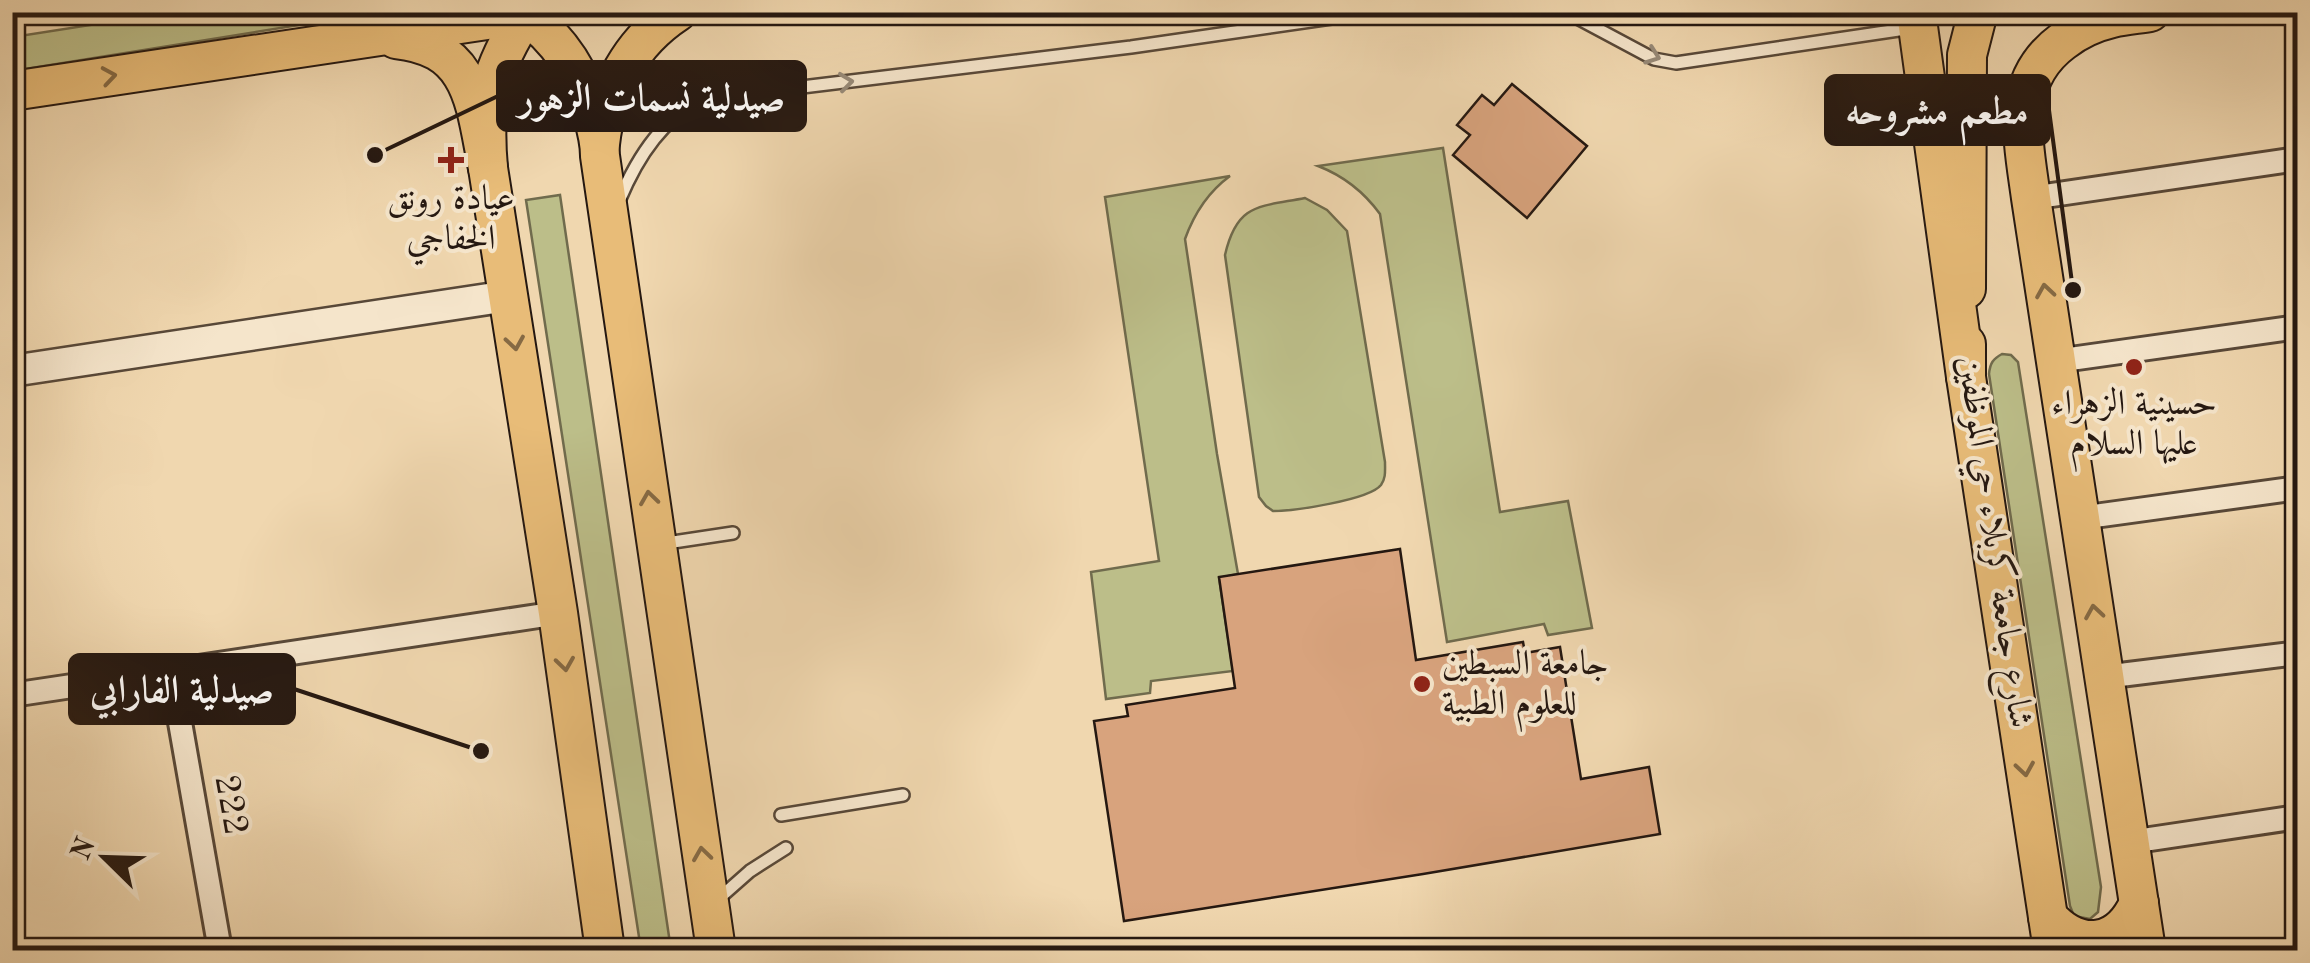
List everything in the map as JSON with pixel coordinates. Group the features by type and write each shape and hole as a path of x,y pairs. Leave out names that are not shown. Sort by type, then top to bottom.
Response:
{"main road":[{"path":"676,12 639,46 622,71 604,114 600,156 716,950"},
{"name":"شارع جامعة كربلاء حي الموظفين","path":"1978,12 1967,55 1966,378 2050,934"},
{"path":"2146,950 2031,198 2024,117 2031,78 2059,44 2087,26 2150,12"},
{"path":"528,13 563,50 588,94 600,144"},
{"path":"12,91 528,13"},
{"path":"488,168 485,119 490,83 509,41 528,13"},
{"path":"1917,20 1966,378"},
{"path":"363,38 412,40 437,50 452,60 472,96 488,168 558,613 605,950"},
{"path":"494,74 510,56 533,49 557,54 580,80"},
{"path":"2050,934 2059,930 2090,941 2106,938 2132,918 2139,903"}],"street":[{"path":"2031,198 2298,159"},
{"path":"12,371 508,296"},
{"path":"2056,361 2298,327"},
{"path":"2080,518 2298,488"},
{"path":"12,695 558,613"},
{"path":"2104,677 2298,654"},
{"name":"222","path":"171,672 220,950"},
{"path":"2130,842 2298,817"}],"lane":[{"path":"610,229 624,189 645,153 675,118 698,104 728,96 1373,12"},
{"path":"1566,12 1654,60 1676,63 1917,20"},
{"path":"656,545 733,533"},
{"path":"780,815 903,795"},
{"path":"710,908 750,871 786,848"}],"green space":[{"path":"328,12 330,20 13,71 13,37 167,13"},
{"path":"1443,148 1500,512 1568,501 1592,628 1548,635 1544,624 1447,642 1380,214 1353,186 1318,166"},
{"path":"1230,176 1203,204 1185,239 1238,574 1219,578 1233,671 1151,681 1150,693 1106,699 1091,572 1159,561 1105,197"},
{"path":"560,195 671,950 641,950 526,200"},
{"path":"1305,198 1327,210 1347,231 1385,474 1374,490 1347,500 1273,511 1259,497 1225,255 1243,216 1263,206"},
{"path":"2002,354 2011,355 2018,362 2101,887 2098,912 2090,919 2074,916 2070,906 1989,374 1993,362"}],"building":[{"path":"1512,84 1587,146 1527,218 1453,155 1470,135 1457,125 1482,95 1494,105"},
{"path":"1400,549 1416,660 1523,642 1525,653 1560,647 1581,779 1649,767 1660,834 1124,921 1094,721 1128,716 1126,705 1235,688 1219,577"}],"place":[{"name":"صيدلية نسمات الزهور","path":"375,155"},
{"name":"عيادة رونق الخفاجي","path":"451,160"},
{"name":"مطعم مشروحه","path":"2073,290"},
{"name":"حسينية الزهراء عليها السلام","path":"2134,367"},
{"name":"جامعة السبطين للعلوم الطبية","path":"1422,684"},
{"name":"صيدلية الفارابي","path":"481,751"}]}
